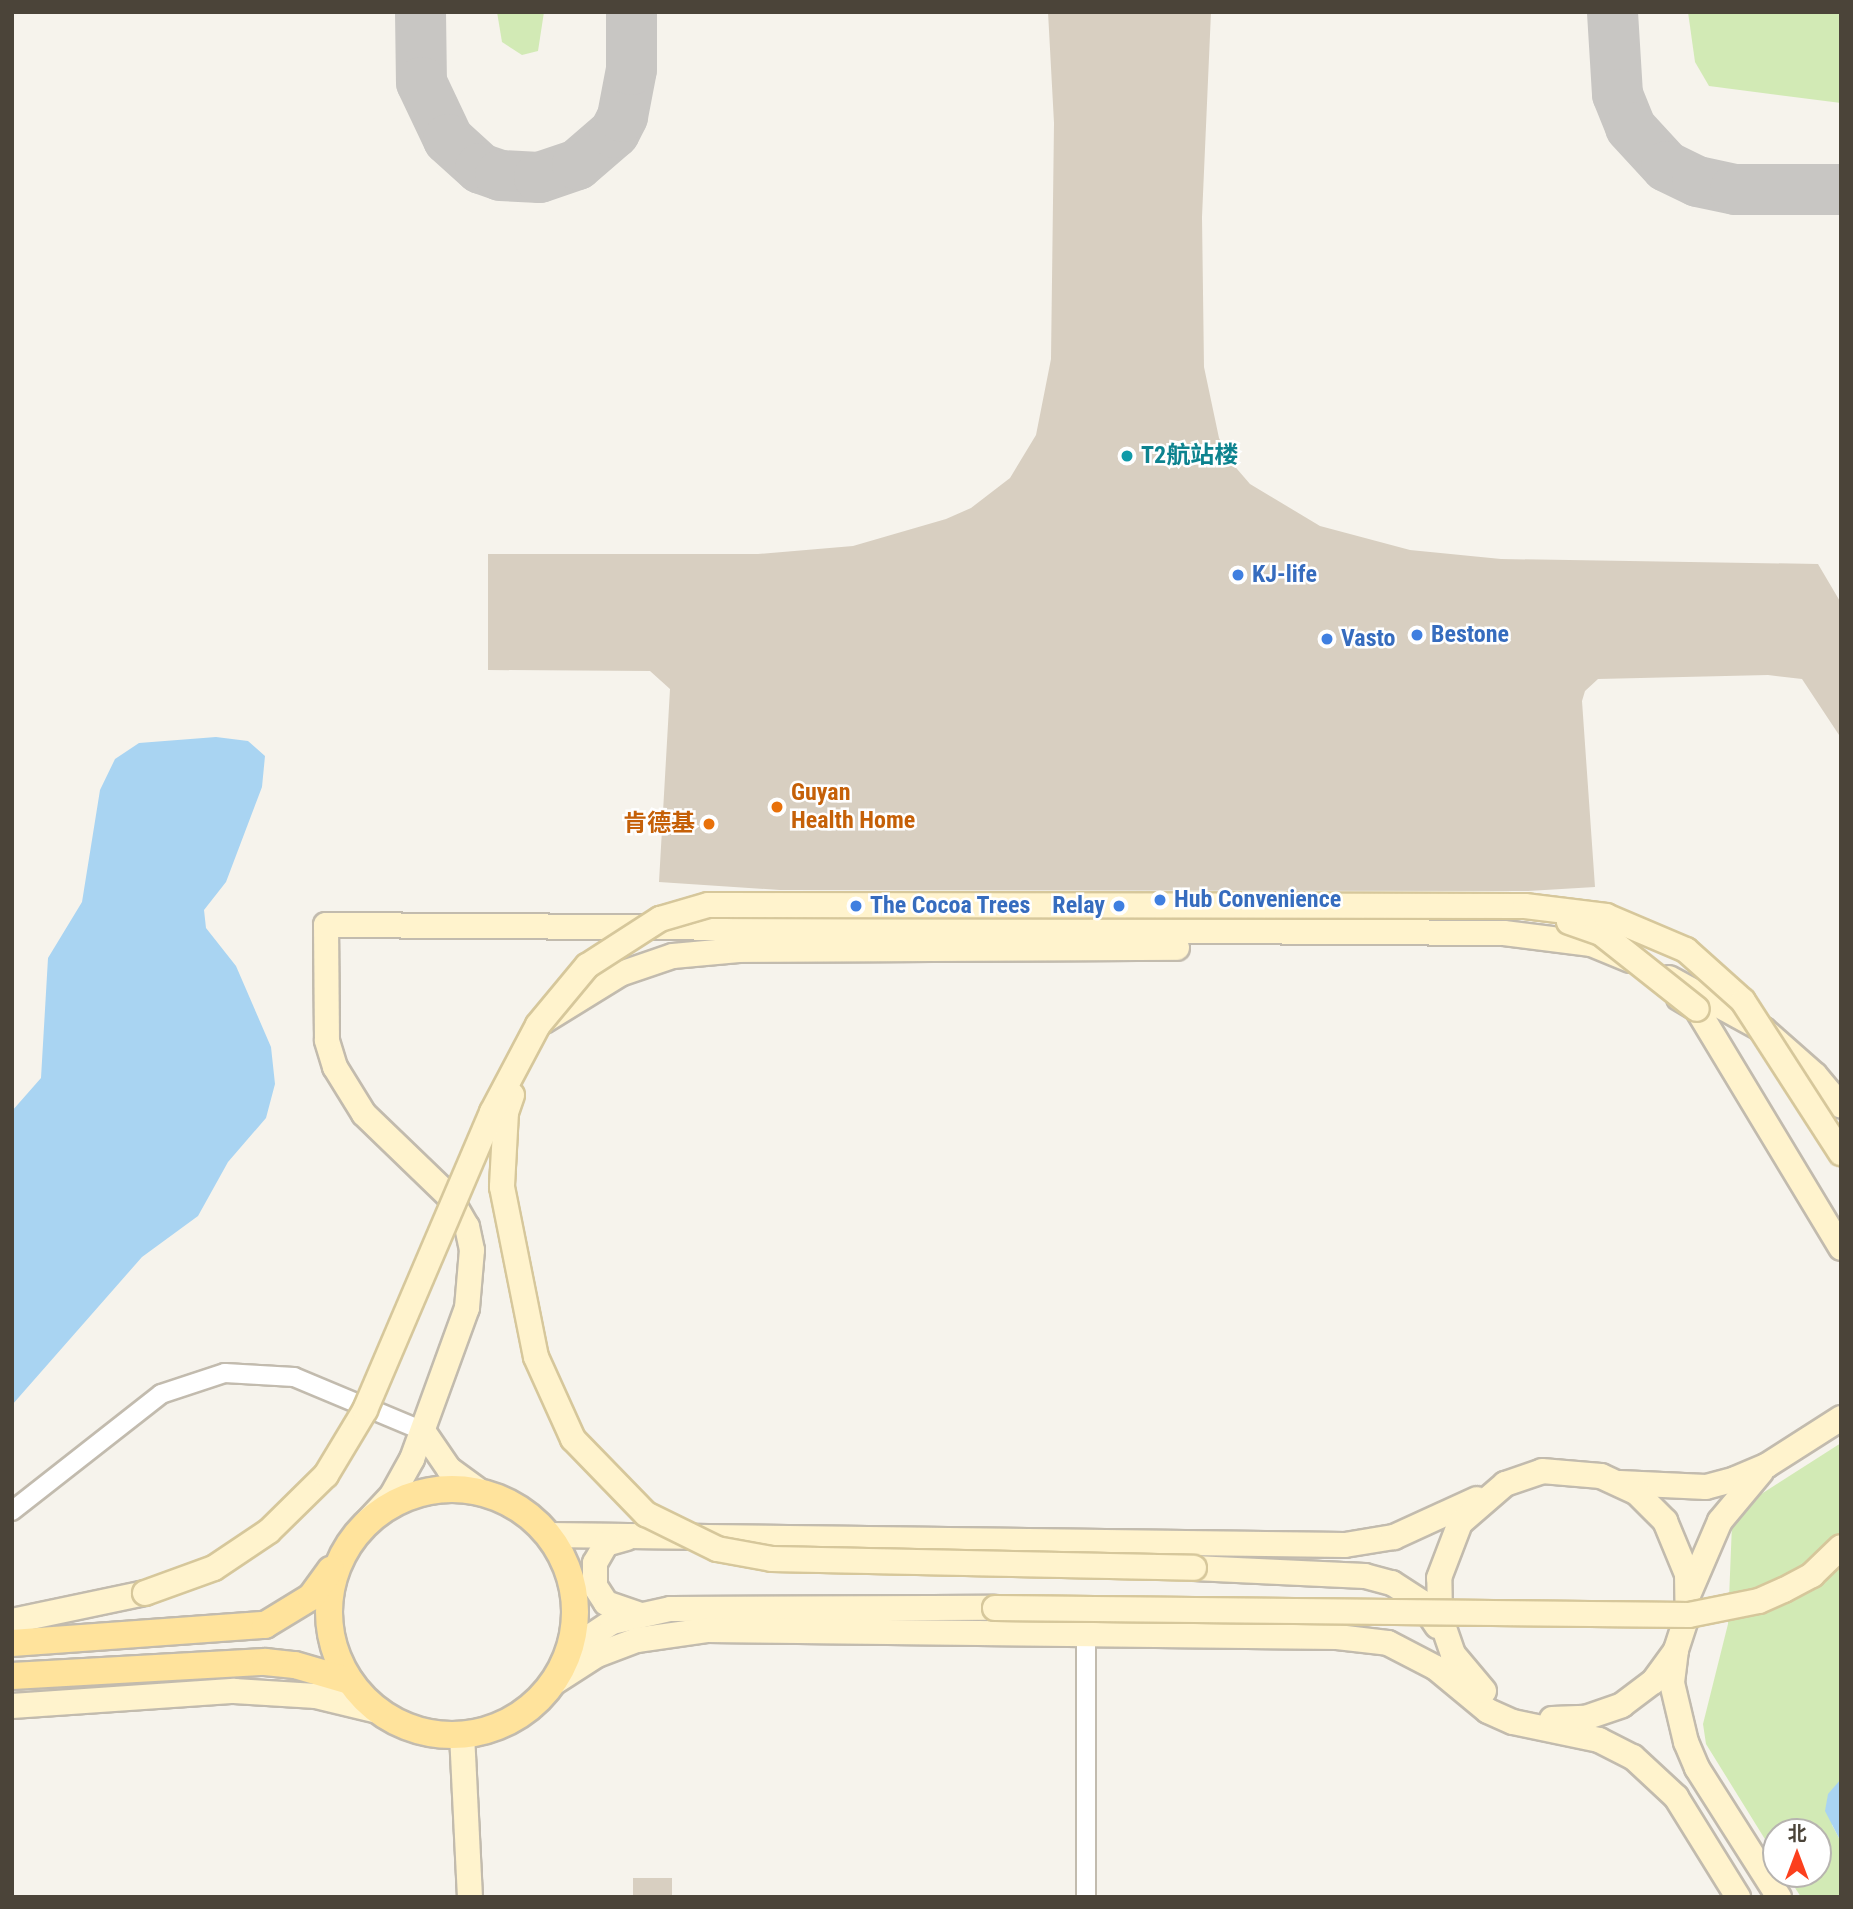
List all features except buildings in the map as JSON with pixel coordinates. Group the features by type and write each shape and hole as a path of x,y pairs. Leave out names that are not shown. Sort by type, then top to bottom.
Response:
{"main road":[{"path":"12,1621 50,1610 145,1592 214,1568 269,1531 327,1475 365,1410 492,1112 538,1025 587,965 660,919 708,905 1525,906 1606,916 1686,950 1743,1001 1841,1153"},
{"path":"1525,906 1601,933 1697,1009 1841,1248"},
{"path":"12,1643 265,1625 311,1597 367,1522 401,1482 423,1431 467,1308 472,1250 467,1227 449,1196 364,1114 335,1067 327,1040 326,925 1504,933 1591,944 1650,968 1764,1030 1815,1075 1841,1106"},
{"path":"1676,1650 1639,1695 1604,1713 1565,1720 1513,1722 1476,1685 1421,1602 1392,1583 1341,1574 1194,1568 772,1559 717,1549 646,1514 573,1439 533,1345 502,1187 506,1112 538,1025 620,974 673,956 739,950 1462,946 1593,957 1644,975 1697,1009"},
{"path":"549,1535 1345,1545 1394,1536 1488,1495 1523,1476 1562,1469 1620,1483 1706,1487 1766,1466 1841,1418"},
{"path":"423,1431 449,1469 481,1492 519,1507 549,1535 574,1590 570,1650"},
{"path":"1766,1466 1720,1521 1689,1594 1676,1650 1672,1684 1697,1768 1779,1897"},
{"path":"1620,1483 1652,1506 1670,1529 1683,1555 1689,1594"},
{"path":"367,1522 383,1509 420,1492 481,1492"},
{"path":"1453,1654 1440,1617 1439,1578 1460,1523 1488,1495"},
{"path":"635,1536 606,1544 595,1563 594,1586 606,1603 639,1615 708,1630"},
{"path":"552,1684 570,1650 590,1633 639,1615 670,1609 995,1608 1689,1615 1759,1601 1784,1590 1812,1575 1841,1547"},
{"path":"342,1554 330,1592 329,1620 337,1657 349,1681 378,1711"},
{"path":"12,1612 50,1610"},
{"path":"12,1706 234,1691 316,1696 378,1711 413,1729 462,1734 508,1721 552,1684 597,1655 638,1640 708,1630 1336,1637 1388,1643 1436,1668 1488,1711 1513,1722 1599,1740 1633,1757 1676,1797 1738,1897"},
{"path":"12,1676 265,1662 295,1665 349,1681"},
{"path":"1476,1685 1518,1710 1565,1720"},
{"path":"462,1734 470,1897"}],"street":[{"path":"12,1511 161,1394 225,1373 293,1377 423,1431"},
{"path":"1086,1634 1086,1897"}],"green space":[{"path":"497,12 544,12 538,51 522,55 502,42"},
{"path":"1688,12 1841,12 1841,103 1709,86 1695,62"},
{"path":"1841,1443 1841,1779 1832,1825 1832,1818 1762,1818 1762,1834 1706,1744 1703,1724 1728,1624 1732,1524 1744,1505"},
{"path":"1832,1825 1841,1842 1841,1897 1801,1897 1795,1888 1832,1888"}],"water":[{"path":"216,737 248,741 265,756 262,787 226,882 204,910 206,928 236,966 271,1047 275,1084 266,1118 228,1162 198,1216 142,1257 12,1405 12,1111 41,1078 48,958 82,902 100,790 115,759 139,743"},
{"path":"1841,1779 1841,1842 1832,1825 1832,1818 1829,1818 1825,1811 1828,1794"}],"taxiway":[{"path":"420,12 421,82 448,139 480,168 500,175 539,177 577,164 614,132 622,116 631,69 631,12"},
{"path":"1612,12 1617,94 1630,127 1666,166 1697,181 1735,189 1841,189"}],"place":[{"name":"T2航站楼","path":"1127,456"},
{"name":"KJ-life","path":"1238,575"},
{"name":"Bestone","path":"1417,635"},
{"name":"Vasto","path":"1327,639"},
{"name":"Guyan Health Home","path":"777,807"},
{"name":"肯德基","path":"709,824"},
{"name":"Hub Convenience","path":"1160,900"},
{"name":"The Cocoa Trees","path":"856,906"},
{"name":"Relay","path":"1119,906"}]}
